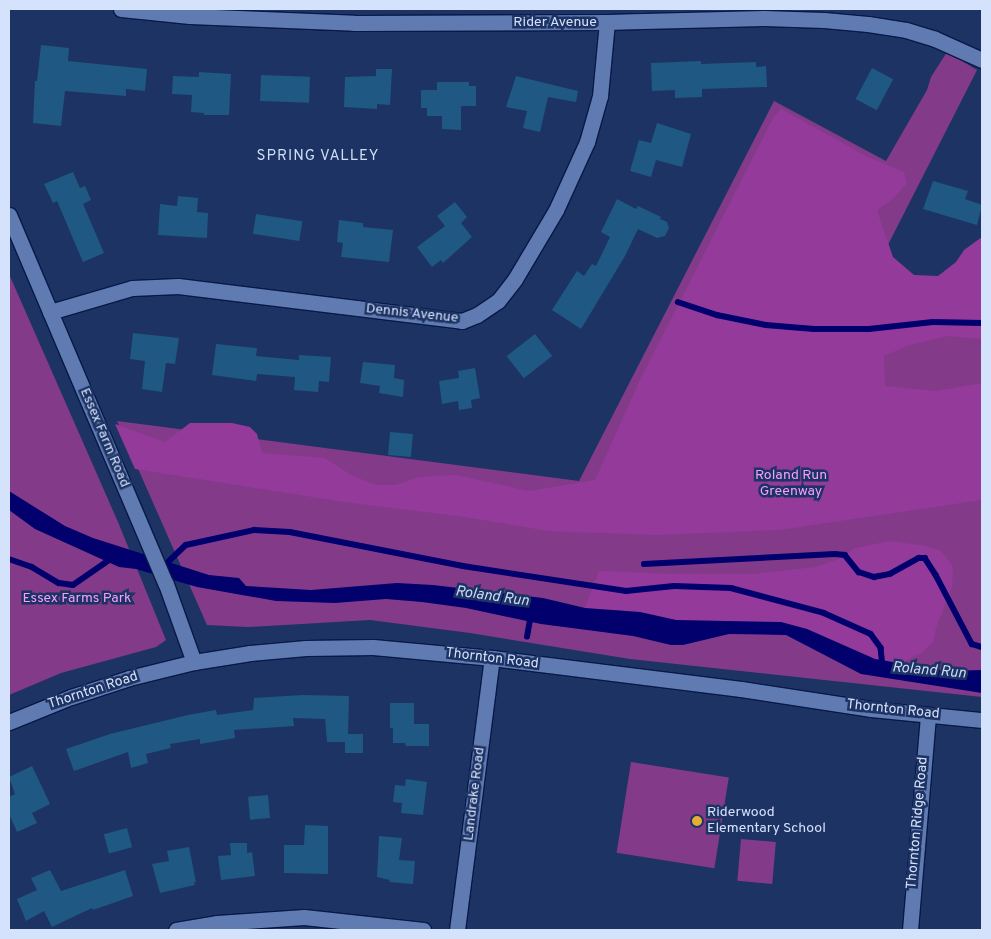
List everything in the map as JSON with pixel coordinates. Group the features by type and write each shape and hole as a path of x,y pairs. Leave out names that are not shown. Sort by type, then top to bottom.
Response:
{"street":[{"name":"Rider Avenue","path":"121,9 190,16 354,24 607,22 764,18 868,24 906,30 982,60"},
{"name":"Dennis Avenue","path":"50,312 125,289 178,286 462,321 477,315 498,301 515,279 556,210 587,142 600,96 607,22"},
{"name":"Essex Farm Road","path":"9,215 166,584 194,662"},
{"name":"Thornton Road","path":"9,722 71,697 129,678 194,662 250,653 306,648 373,647 492,658 928,715 982,720"},
{"name":"Landrake Road","path":"457,930 492,658"},
{"name":"Thornton Ridge Road","path":"910,930 928,715"},
{"path":"176,930 225,922 304,917 423,930"}],"green space":[{"name":"Roland Run Greenway","path":"947,52 977,70 867,286 982,307 982,697 630,659 470,633 370,620 248,627 207,625 117,421 579,481 774,101 886,161 927,90 931,77"},
{"path":"781,109 868,157 904,172 907,183 894,198 877,210 893,257 914,275 938,276 956,262 964,250 982,237 982,339 948,336 909,345 884,356 885,386 936,391 982,383 982,500 779,530 657,535 549,531 458,516 344,502 135,469 115,424 165,442 190,423 232,423 250,427 257,434 262,453 325,458 351,475 376,485 396,485 419,477 456,475 529,491 595,480 640,380 773,118"},
{"name":"Essex Farms Park","path":"9,274 118,522 166,640 156,647 61,673 9,695"},
{"path":"890,541 926,546 941,551 952,565 953,572 952,587 936,628 933,642 923,652 901,663 875,659 807,629 781,622 676,620 640,612 585,608 599,571 673,574 754,574 815,567 839,559 855,548"},
{"path":"631,762 729,777 714,868 617,853"},
{"path":"741,839 776,842 772,884 737,881"}],"water":[{"name":"Roland Run","path":"9,491 65,526 93,538 209,575 239,578 246,586 311,590 397,583 433,585 543,598 585,608 640,612 676,620 781,622 807,629 875,659 946,671 982,670 982,693 861,674 786,635 729,634 683,645 671,645 633,636 541,624 466,608 422,602 386,599 335,603 276,601 197,587 136,569 119,567 35,529 9,510"}],"building":[{"path":"41,45 69,48 68,61 147,69 145,91 126,89 126,96 65,91 61,126 33,123 35,81 37,81"},
{"path":"701,61 701,64 756,62 756,67 766,66 767,87 702,89 702,97 675,98 675,90 652,91 651,63"},
{"path":"872,68 893,79 877,110 856,99"},
{"path":"376,69 392,69 390,105 377,104 377,109 344,107 345,77 376,76"},
{"path":"199,72 231,74 229,115 204,115 204,113 191,112 192,95 172,94 173,76 199,77"},
{"path":"261,75 310,77 309,103 260,101"},
{"path":"516,76 578,91 576,102 548,97 540,132 523,128 527,111 506,107"},
{"path":"437,82 469,82 469,86 476,86 476,106 461,106 461,130 442,129 442,116 427,116 427,108 421,108 421,90 437,90"},
{"path":"657,123 691,134 682,167 656,160 651,177 630,171 639,140 651,143"},
{"path":"73,172 80,188 85,186 91,200 83,204 104,253 83,262 57,201 53,203 44,184"},
{"path":"933,181 968,191 965,199 982,205 977,225 923,209"},
{"path":"178,196 198,198 197,212 208,213 207,238 158,235 160,204 177,206"},
{"path":"617,199 636,209 638,206 661,217 660,219 667,222 669,228 665,236 657,238 638,229 625,256 581,329 552,310 577,271 584,276 592,264 596,266 610,237 601,232"},
{"path":"455,202 467,217 461,223 472,237 443,263 441,260 432,267 417,247 445,226 437,216"},
{"path":"256,214 302,221 299,241 253,234"},
{"path":"339,220 363,223 363,227 393,230 389,262 341,257 343,243 337,242"},
{"path":"133,333 179,338 175,364 166,363 162,392 142,389 145,361 130,359"},
{"path":"535,334 552,356 524,378 507,356"},
{"path":"216,344 257,348 256,356 299,360 299,355 331,357 329,382 319,381 318,392 294,390 295,377 257,374 256,381 212,375"},
{"path":"363,362 395,365 394,378 404,380 403,397 379,393 380,386 360,383"},
{"path":"475,368 480,398 471,400 472,408 459,410 458,401 442,404 439,381 459,378 458,371"},
{"path":"390,432 413,434 411,457 388,455"},
{"path":"303,695 349,696 348,734 363,734 363,753 345,753 345,742 327,742 325,719 293,718 294,726 234,730 235,738 200,744 200,739 170,744 171,748 146,754 148,763 131,768 128,752 74,771 66,749 110,734 188,715 216,710 217,715 253,710 254,698"},
{"path":"390,703 414,703 414,724 429,724 429,746 406,746 405,743 393,743 393,728 390,728"},
{"path":"32,766 50,804 32,813 37,823 17,832 9,814 9,797 15,794 9,777"},
{"path":"406,779 427,782 423,815 401,813 402,803 393,802 395,785 405,786"},
{"path":"268,795 270,818 250,820 248,797"},
{"path":"305,825 328,826 328,874 284,873 284,845 304,845"},
{"path":"127,828 132,847 109,854 104,834"},
{"path":"379,836 402,838 399,860 415,861 413,884 389,882 390,880 377,877"},
{"path":"230,843 247,843 247,853 252,852 255,876 221,880 218,856 231,855"},
{"path":"189,847 195,885 160,893 152,864 169,861 167,851"},
{"path":"50,870 61,891 125,870 133,896 93,910 92,908 52,927 44,911 26,921 17,899 37,890 31,878"}],"waterway":[{"path":"678,302 717,315 766,325 814,329 869,329 933,322 982,323"},
{"path":"164,566 186,545 254,530 290,532 463,566 626,591 674,586 731,588 824,613 871,634 881,648 883,667"},
{"path":"644,564 835,554 845,555 859,572 874,577 890,574 919,558 925,558 972,644 982,647"},
{"path":"9,559 32,567 59,583 73,585 112,558"},
{"path":"527,637 531,615"}],"place":[{"name":"Riderwood Elementary School","path":"697,821"}],"district":[{"name":"SPRING VALLEY","path":"318,157"}]}
